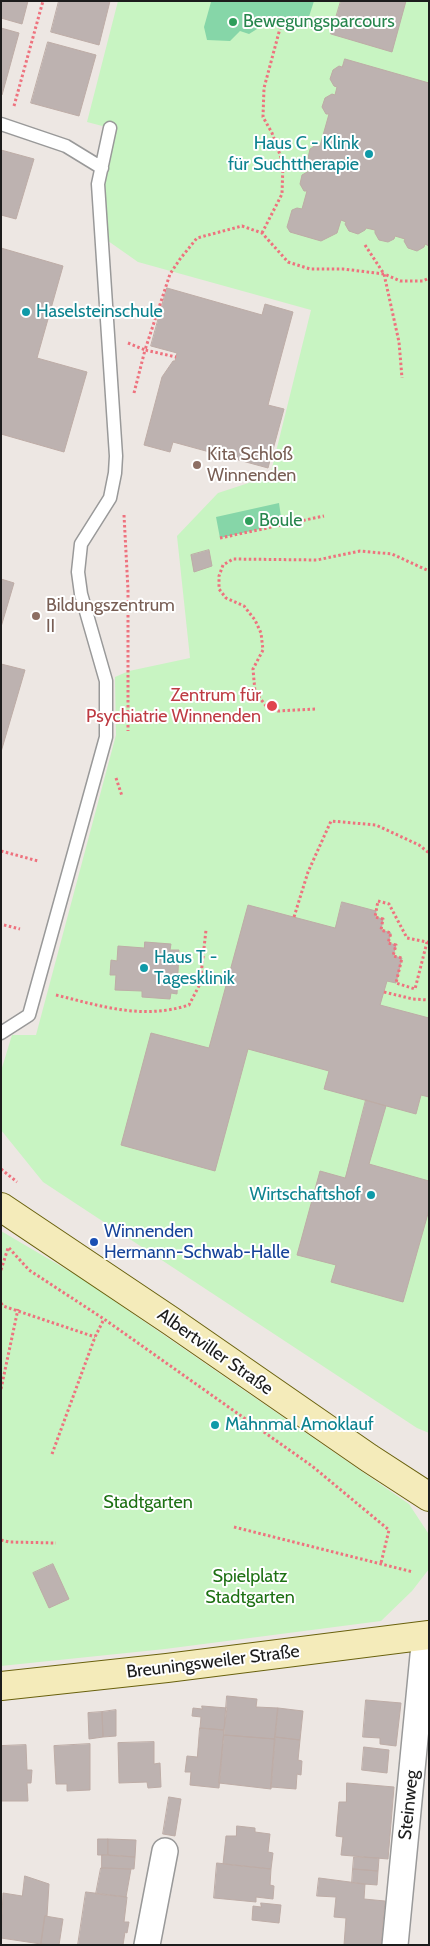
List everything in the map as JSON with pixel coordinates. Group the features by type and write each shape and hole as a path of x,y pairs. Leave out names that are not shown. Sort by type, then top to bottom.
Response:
{"street":[{"name":"Albertviller Straße","path":"1,1207 429,1497"},
{"name":"Breuningsweiler Straße","path":"1,1686 167,1668 428,1632"},
{"name":"Steinweg","path":"395,1945 428,1632"},
{"path":"147,1945 166,1851"}],"lane":[{"path":"5,125 66,146 102,168"},
{"path":"1,1033 28,1015 106,737 106,681 81,594 78,572 81,544 110,498 115,473 116,456 98,184 110,128"}],"path":[{"path":"5,125 43,1"},
{"path":"262,233 282,194 283,163 272,133 263,117 264,88 282,21"},
{"path":"134,394 170,274 197,238 242,226 262,233 288,262 310,270 343,269 384,274 400,281 429,278"},
{"path":"365,245 384,274 399,342 402,378"},
{"path":"146,350 176,357"},
{"path":"124,513 128,590 129,726 127,735"},
{"path":"220,538 324,516"},
{"path":"315,709 278,711 267,707 256,692 253,669 263,650 261,633 255,620 244,606 226,598 219,589 219,576 223,565 233,559 317,560 360,551 392,554 429,571"},
{"path":"116,777 122,796"},
{"path":"294,917 308,872 331,822 376,824 419,845 429,853"},
{"path":"1,851 38,861"},
{"path":"378,901 389,904 408,938 427,942 414,989 396,983 402,958 393,956 396,945 388,943 391,933 381,930 384,919 375,917 378,901"},
{"path":"4,925 20,929"},
{"path":"56,995 128,1012 170,1011 189,1005 200,984 206,930"},
{"path":"384,992 413,999 429,1000"},
{"path":"1,1270 8,1247 29,1270 104,1319 312,1466 389,1530 381,1563"},
{"path":"1,1303 3,1306 18,1309 95,1337"},
{"path":"1,1389 18,1309"},
{"path":"52,1454 95,1337 104,1319"},
{"path":"234,1527 413,1572"},
{"path":"1,1540 9,1542 56,1543"}],"green space":[{"name":"Zentrum für Psychiatrie Winnenden","path":"118,1 429,1 429,1433 417,1428 43,1182 1,1130 1,1071 12,1035 36,1035 116,735 115,677 129,671 190,658 177,536 218,493 270,476 311,310 138,262 101,236 98,184 110,128 87,122"},
{"name":"Bewegungsparcours","path":"314,1 305,29 263,16 257,29 249,34 240,31 230,41 207,40 204,27 211,2"},
{"name":"Boule","path":"279,503 282,524 220,538 216,517"},
{"name":"Stadtgarten","path":"1,1231 81,1278 409,1504 428,1533 429,1569 412,1591 381,1621 165,1649 1,1666"}],"building":[{"path":"1,1 28,1 22,24 1,18"},
{"path":"59,1 110,1 99,45 51,32"},
{"path":"341,1 406,1 392,52 331,34"},
{"path":"1,28 19,33 2,95 1,94"},
{"path":"48,42 96,55 79,116 31,103"},
{"name":"Haus C - Klink für Suchttherapie","path":"345,59 429,83 429,246 425,244 424,247 417,251 408,248 404,241 405,239 395,236 394,239 388,242 379,240 375,230 366,228 358,234 349,231 345,224 346,222 341,220 337,233 321,241 290,232 287,227 292,210 302,209 307,191 304,191 300,184 302,175 309,171 312,172 314,166 311,165 308,158 310,149 316,145 320,146 329,114 326,114 322,107 325,98 332,94 335,95 337,87 334,86 330,79 333,70 339,66 342,67"},
{"path":"1,150 34,159 16,219 1,215"},
{"name":"Haselsteinschule","path":"1,248 63,266 37,358 87,372 64,452 1,434"},
{"path":"167,288 262,315 265,304 293,312 268,405 284,409 268,468 173,442 170,452 144,445 162,377 173,361 175,361 177,353 151,346"},
{"path":"209,550 212,566 194,572 191,555"},
{"path":"1,579 14,583 1,627"},
{"path":"1,664 25,670 1,752"},
{"path":"342,902 376,911 375,917 383,919 381,930 391,933 388,943 396,945 393,956 402,958 396,983 387,981 380,1005 429,1018 429,1097 421,1095 416,1114 324,1089 329,1071 248,1049 215,1171 121,1145 151,1033 209,1048 248,905 335,928"},
{"name":"Haus T - Tagesklinik","path":"145,942 171,944 170,950 179,950 177,994 171,993 170,999 142,997 142,991 115,990 116,975 110,975 111,960 117,961 118,946 144,948"},
{"name":"Wirtschaftshof","path":"366,1100 386,1106 369,1164 429,1181 429,1210 403,1302 331,1282 336,1265 297,1255 320,1171 345,1178"},
{"path":"53,1564 69,1599 49,1608 33,1573"},
{"path":"227,1696 257,1699 256,1707 278,1708 275,1739 224,1735"},
{"path":"366,1700 401,1703 396,1746 380,1744 380,1738 363,1737"},
{"path":"202,1706 227,1708 224,1730 200,1728 201,1717 192,1716 193,1708 202,1709"},
{"path":"278,1708 303,1711 300,1740 275,1737"},
{"path":"116,1710 116,1736 103,1737 102,1712"},
{"path":"102,1712 103,1737 89,1739 88,1713"},
{"path":"200,1728 224,1730 219,1788 190,1785 191,1772 185,1772 187,1756 197,1757"},
{"path":"224,1735 275,1739 271,1789 219,1783"},
{"path":"275,1737 300,1740 298,1760 302,1761 301,1775 297,1774 296,1789 271,1787"},
{"path":"154,1742 154,1764 160,1763 161,1787 148,1788 147,1782 119,1783 118,1743"},
{"path":"90,1744 90,1790 67,1791 67,1784 56,1784 54,1746"},
{"path":"26,1745 27,1770 32,1770 31,1783 27,1783 28,1801 1,1801 1,1746"},
{"path":"364,1747 389,1750 387,1773 362,1770"},
{"path":"347,1783 394,1787 388,1859 341,1855 343,1837 336,1836 339,1802 346,1802"},
{"path":"169,1797 181,1799 175,1836 163,1834"},
{"path":"237,1826 255,1828 255,1832 270,1834 268,1852 273,1853 271,1869 223,1864 226,1836 236,1836"},
{"path":"98,1839 108,1839 108,1855 98,1855"},
{"path":"108,1839 136,1840 135,1857 108,1855"},
{"path":"102,1855 135,1857 134,1869 102,1868"},
{"path":"354,1857 379,1858 378,1871 353,1869"},
{"path":"217,1863 271,1869 270,1885 274,1886 273,1899 256,1897 256,1902 214,1898"},
{"path":"101,1868 131,1869 126,1897 96,1894"},
{"path":"353,1869 378,1871 377,1885 352,1883"},
{"path":"25,1876 49,1884 47,1916 45,1916 41,1944 1,1938 3,1893 22,1896"},
{"path":"319,1878 365,1884 364,1899 385,1901 381,1945 344,1945 346,1918 334,1917 336,1897 317,1896"},
{"path":"86,1892 127,1897 124,1922 129,1922 123,1945 78,1945"},
{"path":"261,1903 281,1905 279,1923 252,1920 253,1906 261,1907"},
{"path":"45,1916 63,1919 59,1945 41,1944"}],"place":[{"name":"Bewegungsparcours","path":"233,22"},
{"name":"Haus C - Klink für Suchttherapie","path":"369,154"},
{"name":"Haselsteinschule","path":"26,312"},
{"name":"Kita Schloß Winnenden","path":"197,465"},
{"name":"Boule","path":"249,521"},
{"name":"Bildungszentrum II","path":"36,616"},
{"name":"Zentrum für Psychiatrie Winnenden","path":"272,706"},
{"name":"Haus T - Tagesklinik","path":"144,968"},
{"name":"Wirtschaftshof","path":"371,1195"},
{"name":"Winnenden Hermann-Schwab-Halle","path":"94,1242"},
{"name":"Mahnmal Amoklauf","path":"215,1425"}],"park label":[{"name":"Spielplatz Stadtgarten","path":"250,1587"}]}
